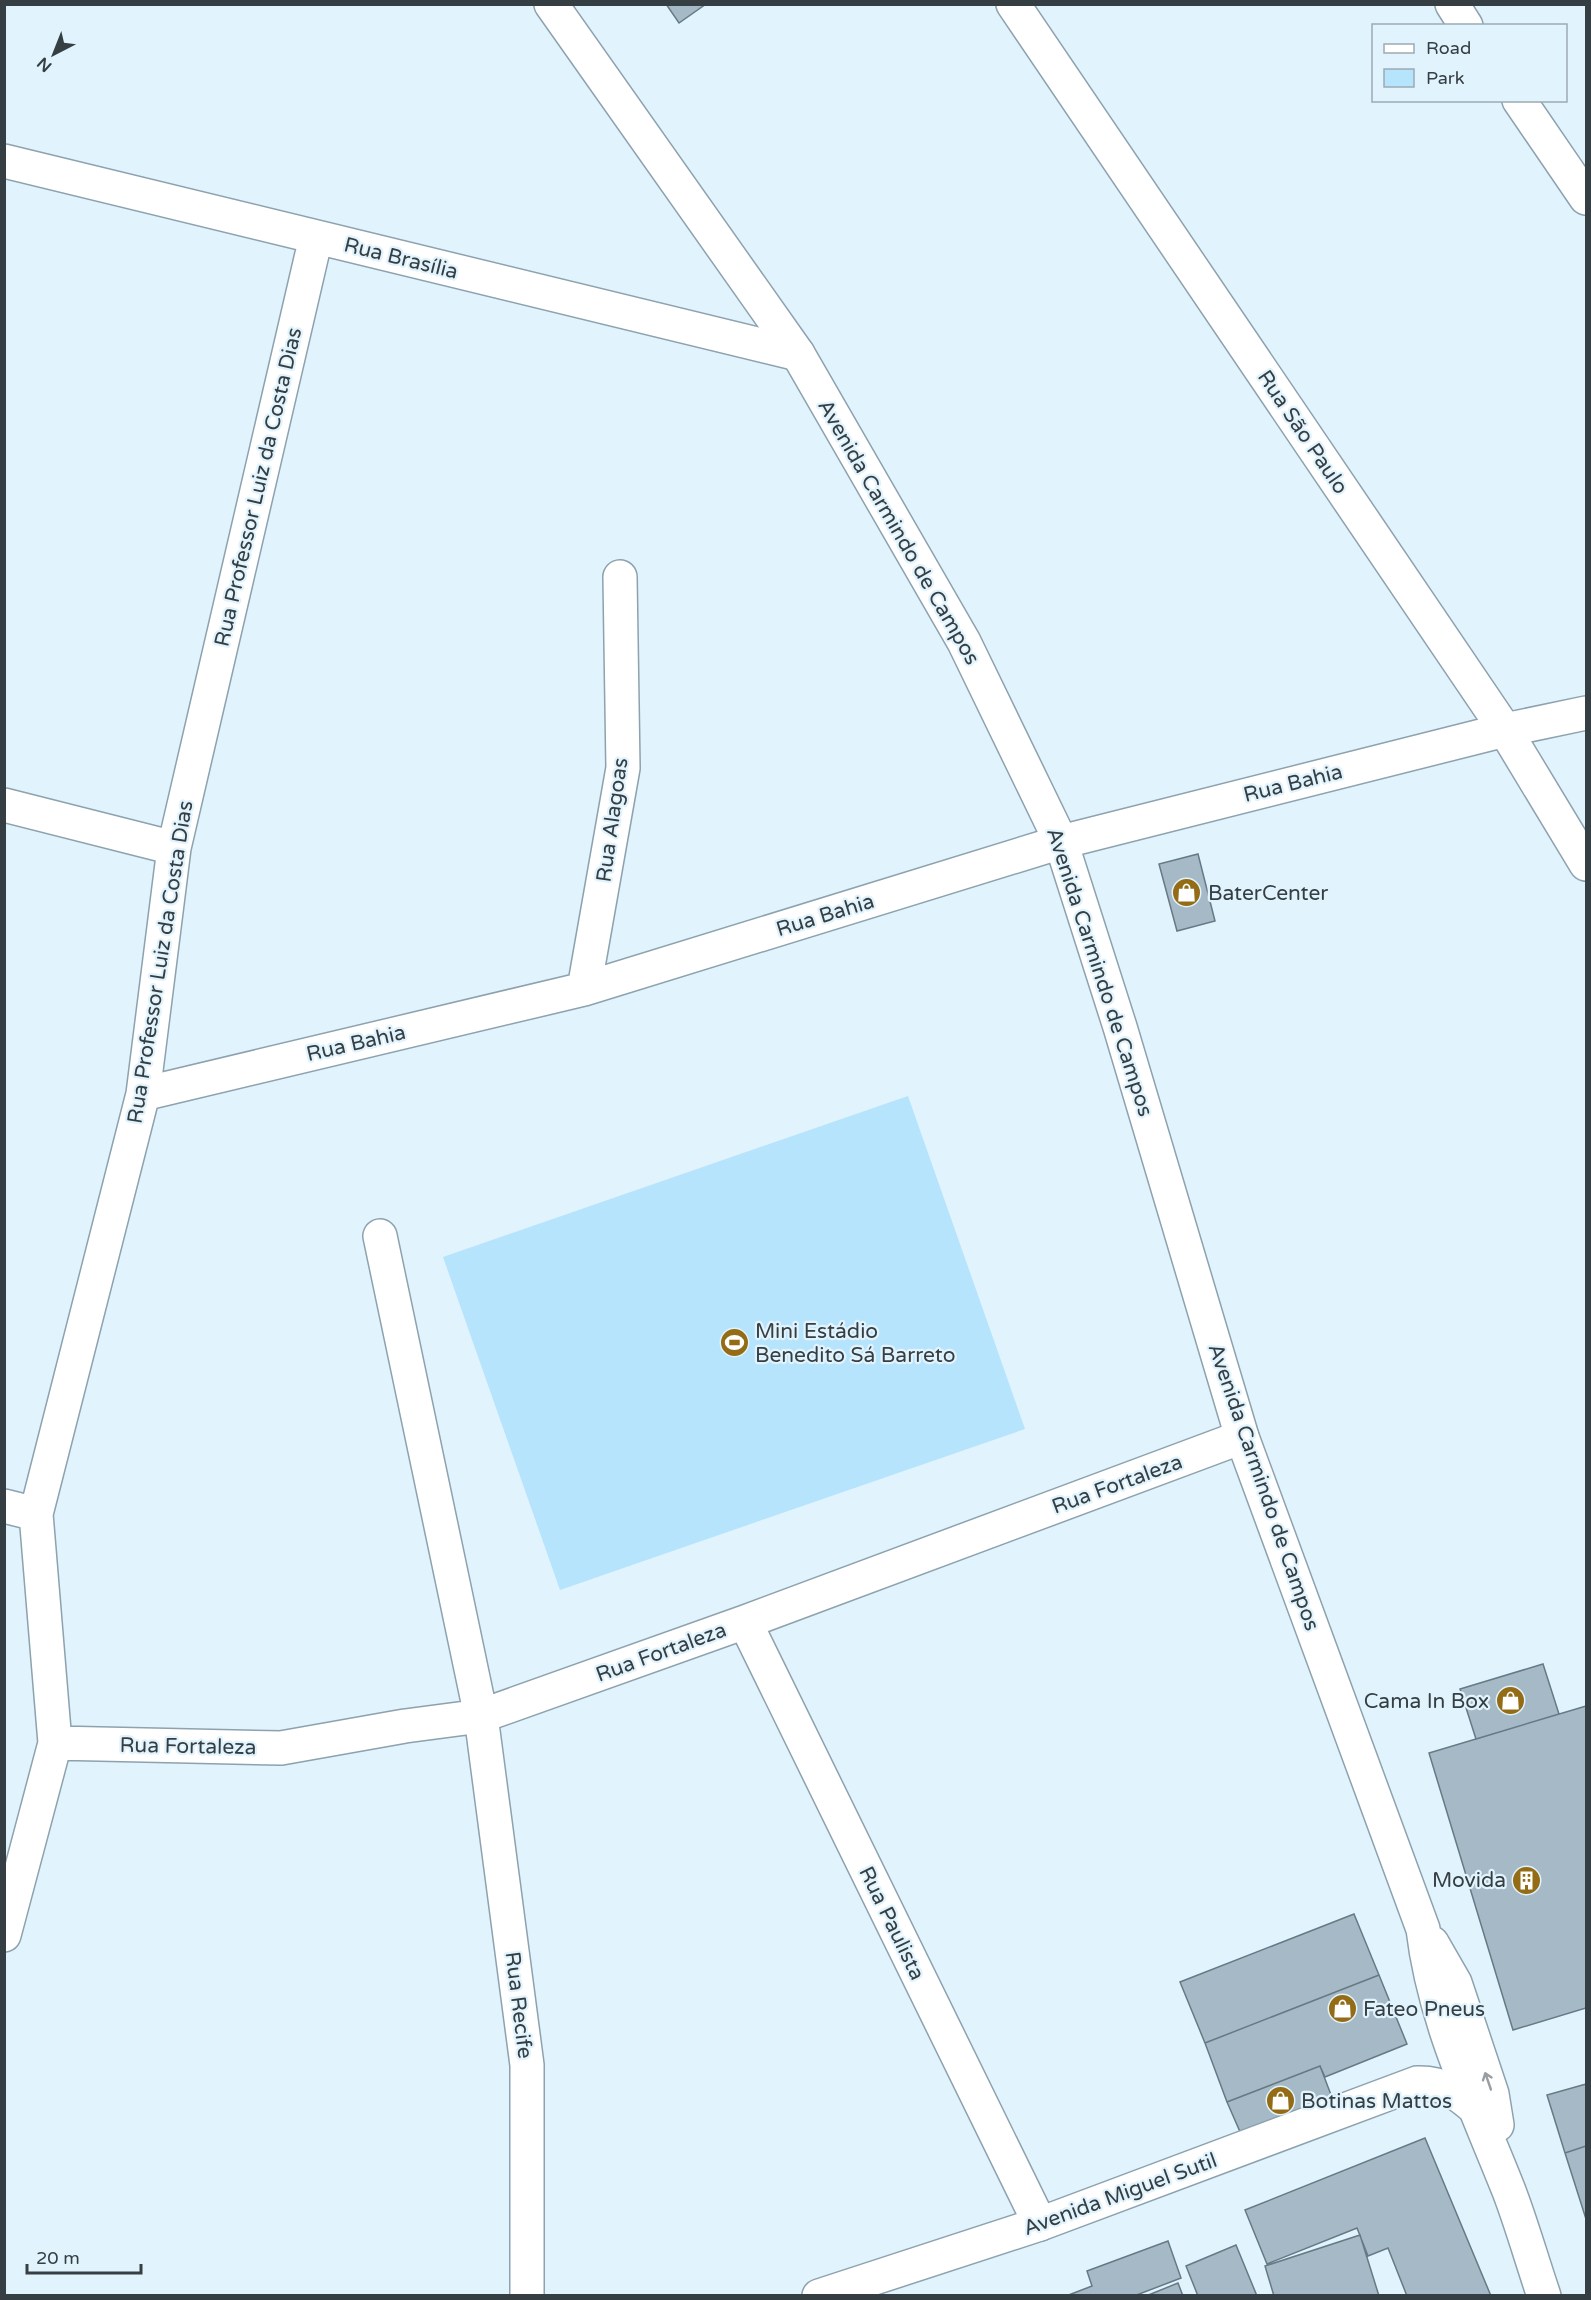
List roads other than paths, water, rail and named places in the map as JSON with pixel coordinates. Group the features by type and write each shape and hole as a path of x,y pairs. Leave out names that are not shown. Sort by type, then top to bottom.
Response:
{"street":[{"name":"Avenida Carmindo de Campos","path":"551,4 798,354 964,642 1061,842 1242,1437 1423,1929 1455,1983 1492,2094 1509,2193"},
{"name":"Rua São Paulo","path":"1013,4 1505,730 1587,864"},
{"path":"1520,102 1587,198"},
{"name":"Rua Brasília","path":"4,161 798,354"},
{"name":"Rua Professor Luiz da Costa Dias","path":"4,1935 55,1743 36,1514 143,1094 174,848 316,237"},
{"name":"Rua Alagoas","path":"584,989 623,768 620,577"},
{"path":"1505,730 1587,713"},
{"name":"Rua Bahia","path":"143,1094 584,989 1061,842 1505,730"},
{"path":"4,806 174,848"},
{"name":"Rua Recife","path":"380,1236 481,1716 527,2065 527,2295"},
{"name":"Rua Fortaleza","path":"55,1743 281,1748 405,1726 481,1716 745,1622 1242,1437"},
{"path":"4,1506 36,1514"},
{"name":"Rua Paulista","path":"745,1622 1040,2224"},
{"name":"Avenida Carmindo de Campos","path":"1423,1929 1431,1983 1450,2043 1509,2193 1544,2295"},
{"name":"Avenida Carmindo de Campos","path":"1450,2043 1457,2015 1455,1983"},
{"name":"Avenida Miguel Sutil","path":"1417,2084 1431,2072 1450,2043"},
{"name":"Avenida Miguel Sutil","path":"819,2295 1040,2224 1417,2084 1432,2082 1442,2086 1474,2107"},
{"name":"Avenida Carmindo de Campos","path":"1474,2107 1489,2123 1499,2139"}],"place":[{"name":"BaterCenter","path":"1187,893"},
{"name":"Mini Estádio Benedito Sá Barreto","path":"734,1343"},
{"name":"Cama In Box","path":"1510,1701"},
{"name":"Movida","path":"1527,1880"},
{"name":"Fateo Pneus","path":"1342,2009"},
{"name":"Botinas Mattos","path":"1280,2101"}]}
